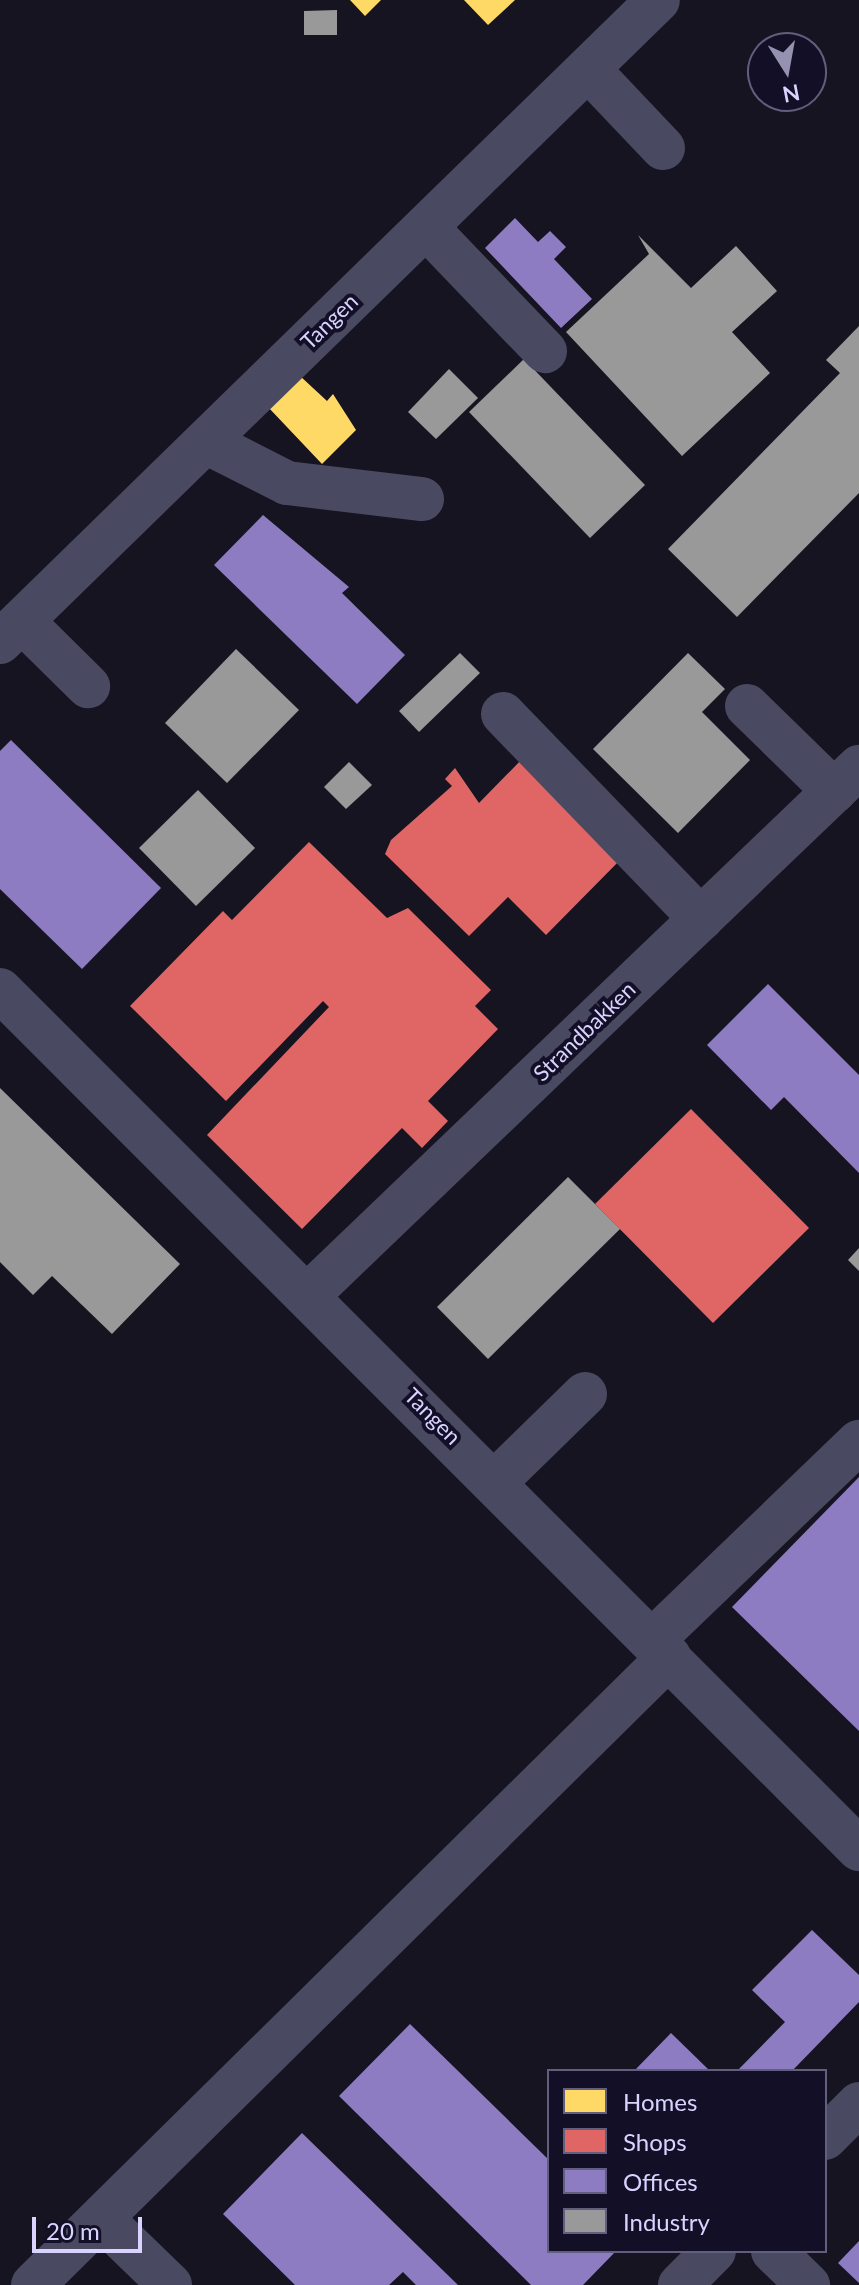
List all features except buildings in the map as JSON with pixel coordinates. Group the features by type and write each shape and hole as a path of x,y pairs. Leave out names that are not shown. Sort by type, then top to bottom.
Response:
{"street":[{"name":"Tangen","path":"11,631 658,0"},
{"path":"588,69 663,148"},
{"path":"426,227 545,351"},
{"path":"206,442 287,483 422,499"},
{"path":"11,631 88,686"},
{"path":"747,706 846,779"},
{"path":"503,714 701,919"},
{"name":"Strandbakken","path":"309,1294 846,779"},
{"name":"Tangen","path":"0,990 497,1480 859,1849"},
{"path":"497,1480 585,1394"},
{"path":"33,2285 104,2221 859,1442"},
{"path":"827,2136 859,2104"},
{"path":"104,2221 170,2285"},
{"path":"680,2285 712,2253"},
{"path":"775,2253 808,2285"}]}
